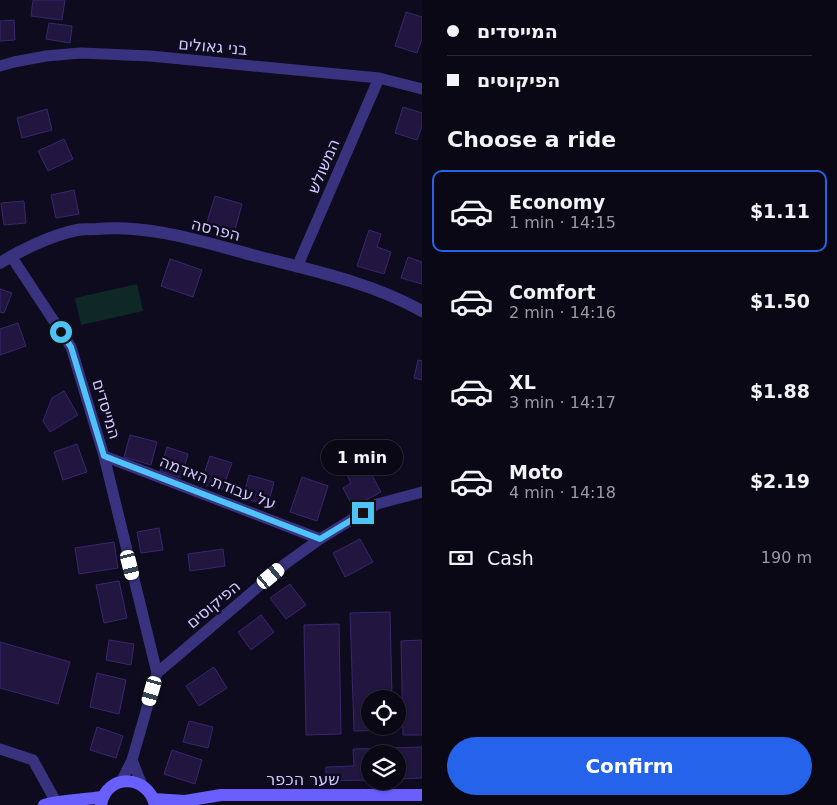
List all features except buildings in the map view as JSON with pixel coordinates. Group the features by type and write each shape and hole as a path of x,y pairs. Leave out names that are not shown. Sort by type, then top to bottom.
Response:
{"main road":[{"path":"50,804 102,801 105,792 112,785 133,781 149,791 154,802"},
{"name":"שער הכפר","path":"154,802 181,803 221,795 422,795"}],"street":[{"name":"בני גאולים","path":"0,66 46,56 81,53 150,56 379,78 422,90"},
{"name":"המשולש","path":"297,266 379,78"},
{"name":"הפרסה","path":"0,263 42,241 77,230 137,228 175,235 297,266 372,288 422,310"},
{"name":"המייסדים","path":"11,256 71,347 104,456 157,673 132,760 121,782"},
{"name":"על עבודת האדמה","path":"104,456 320,539"},
{"name":"הפיקוסים","path":"157,673 285,564 320,539 377,504 422,492"},
{"path":"0,749 33,760 50,804"},
{"path":"132,760 142,785"}],"green space":[{"path":"137,284 143,311 81,325 75,298"}],"route":[{"path":"61,332 71,347 104,456 320,539 363,513"}]}
